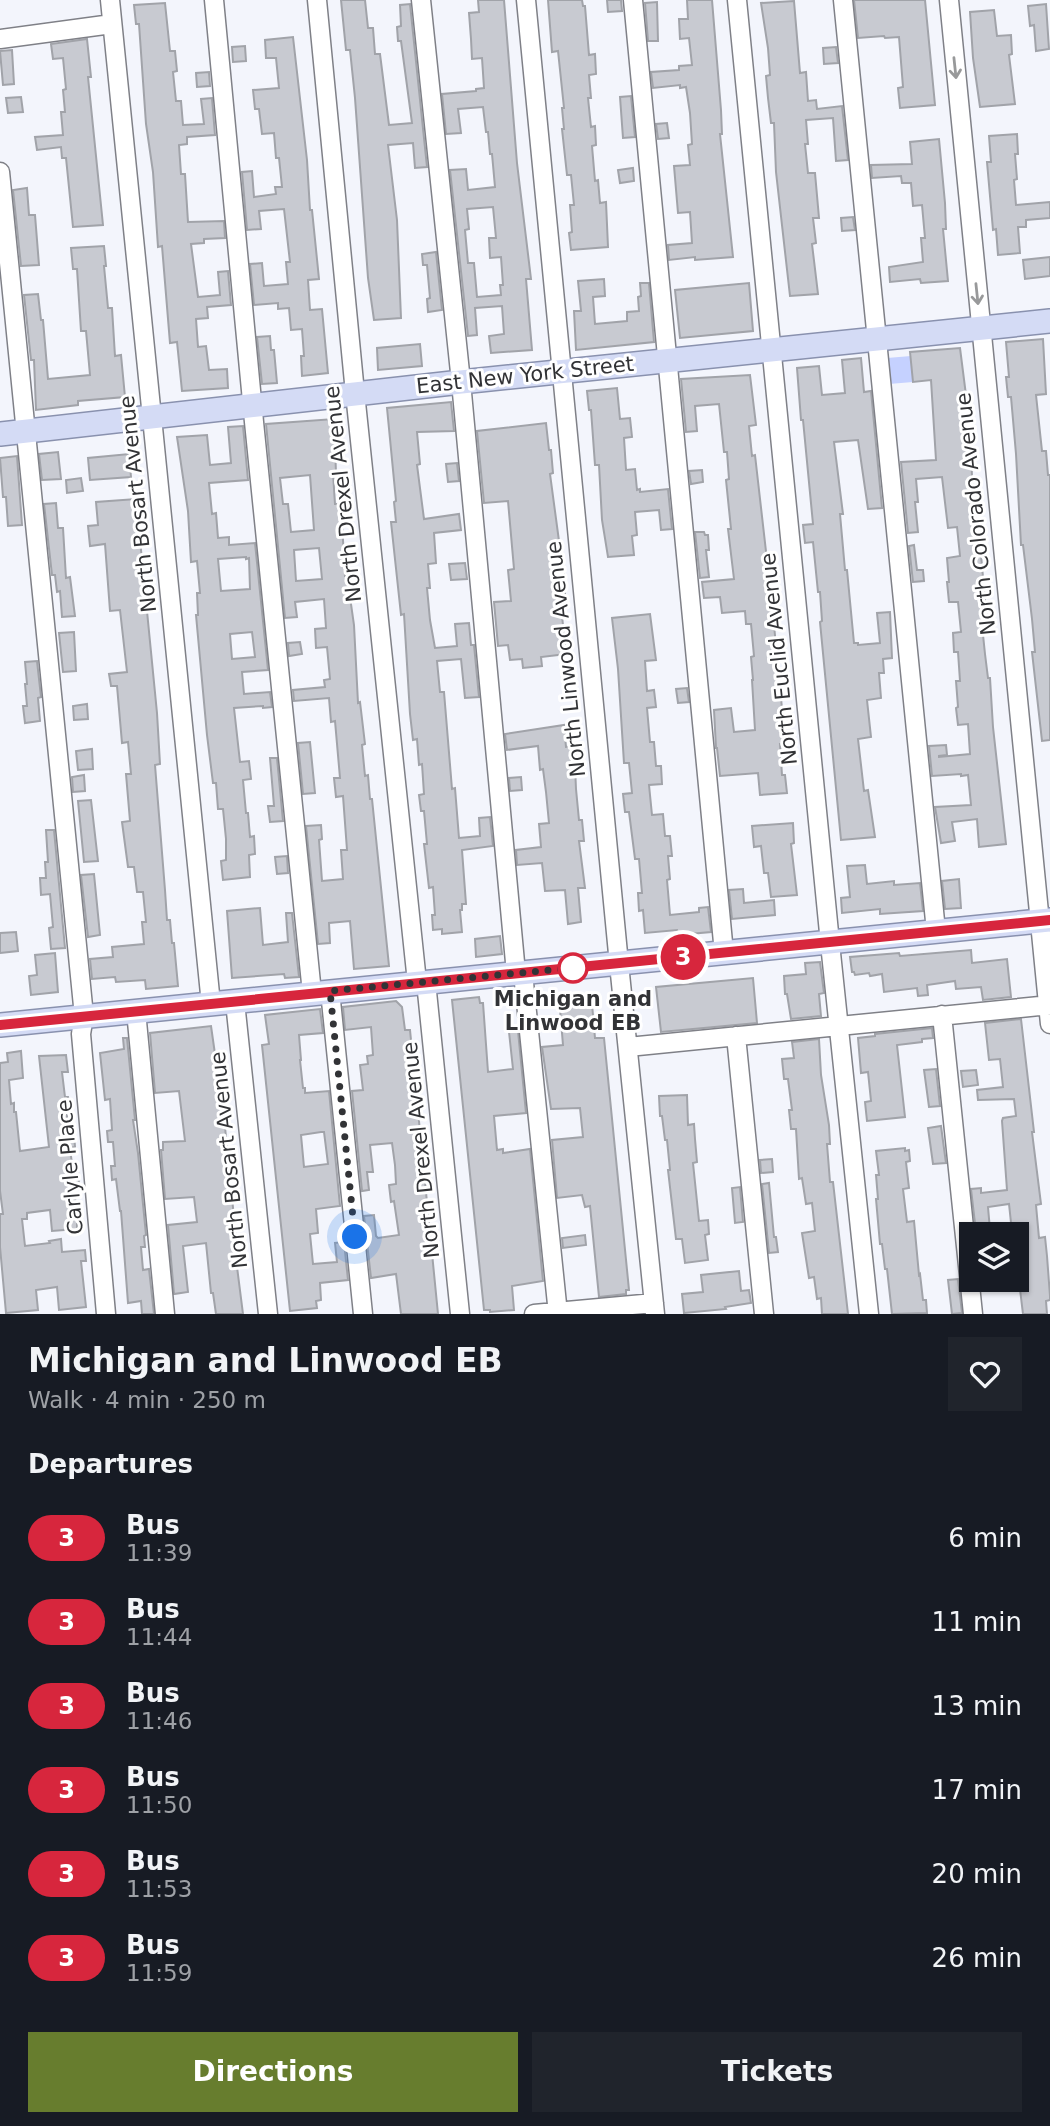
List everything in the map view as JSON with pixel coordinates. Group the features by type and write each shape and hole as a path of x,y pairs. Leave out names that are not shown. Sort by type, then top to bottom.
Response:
{"main road":[{"name":"East New York Street","path":"0,434 355,393 1050,321"},
{"path":"0,1025 1045,920"}],"street":[{"name":"North Bosart Avenue","path":"110,0 211,1004"},
{"path":"214,0 252,405 321,992 363,1314"},
{"name":"North Drexel Avenue","path":"317,0 355,393 460,1314"},
{"path":"421,0 520,973 558,1313"},
{"name":"North Linwood Avenue","path":"526,0 655,1308"},
{"path":"633,0 724,953"},
{"name":"North Euclid Avenue","path":"737,0 869,1314"},
{"path":"843,0 936,931"},
{"name":"North Colorado Avenue","path":"948,0 1045,920 1050,1024"},
{"path":"0,39 112,24"},
{"name":"Carlyle Place","path":"0,172 84,1016 81,1034 107,1314"},
{"name":"North Bosart Avenue","path":"235,1002 268,1314"},
{"path":"628,1048 1049,1005"},
{"path":"136,1011 165,1314"},
{"path":"942,1015 974,1314"},
{"path":"736,1036 764,1314"},
{"path":"534,1314 655,1308"}],"shaded area":[{"path":"911,356 913,382 889,384 887,358"}],"building":[{"path":"341,0 365,0 368,28 373,28 375,54 380,54 389,125 412,123 397,27 401,26 400,5 410,4 427,167 415,168 413,143 388,145 397,220 401,318 374,320 368,278 355,98 350,50 346,50"},
{"path":"478,0 504,0 517,163 531,279 526,279 532,350 491,353 489,336 504,334 502,306 475,308 477,335 468,336 450,170 466,169 468,190 495,187 492,154 483,107 458,109 461,133 446,134 442,94 484,88 482,58 472,59 469,13 479,12","holes":["493,207 496,238 489,238 490,258 501,257 501,295 477,297 474,263 468,263 465,230 469,229 467,209"]},
{"path":"548,0 582,0 585,6 589,55 595,54 596,74 589,75 591,98 588,98 591,127 595,126 596,145 592,146 595,181 598,180 600,203 606,202 608,247 571,250 570,205 574,205 571,175 567,175 562,129 564,108 558,51 552,52"},
{"path":"607,0 621,0 622,11 608,12"},
{"path":"687,0 712,0 721,110 720,134 733,257 669,260 668,245 692,243 690,212 678,213 674,166 690,165 690,113 686,87 680,88 680,85 653,88 651,72 679,70 679,66 692,65 689,38 680,39 679,19 688,19"},
{"path":"854,0 925,0 935,105 900,108 898,88 903,87 899,37 858,38"},
{"path":"794,1 800,73 806,72 808,101 816,100 817,109 842,106 848,160 836,161 833,118 806,120 808,173 815,173 819,218 813,218 816,243 812,244 818,294 790,296 776,172 774,123 771,123 766,76 770,75 768,48 761,3"},
{"path":"657,2 658,41 648,41 645,3"},
{"path":"165,3 170,51 175,51 177,71 173,72 176,101 181,101 183,125 204,124 201,99 212,98 215,135 187,137 187,144 179,145 181,174 185,174 188,222 224,221 225,238 204,239 204,243 191,244 198,297 220,295 218,272 228,271 231,305 207,307 208,318 196,319 198,347 206,346 209,370 227,369 228,388 182,391 177,342 170,343 162,246 158,247 153,172 146,124 139,24 136,24 134,5"},
{"path":"1046,4 1049,49 1036,51 1034,25 1030,26 1028,6"},
{"path":"994,10 997,36 1011,35 1012,54 1009,55 1015,104 980,107 970,12"},
{"path":"293,37 319,279 308,280 310,310 322,309 328,373 302,376 302,329 291,330 289,308 278,309 278,303 254,305 250,264 262,263 264,286 288,284 286,262 290,262 284,209 259,211 261,229 247,230 242,172 252,171 254,197 276,194 275,187 282,187 274,133 262,134 253,90 279,88 276,58 266,58 265,40"},
{"path":"87,39 91,77 88,77 103,225 73,227 66,158 62,158 61,147 37,150 35,137 63,135 61,112 65,112 63,90 66,89 63,58 53,59 51,44"},
{"path":"245,46 246,61 233,62 232,47"},
{"path":"836,47 838,63 824,64 823,48"},
{"path":"12,50 14,84 3,85 0,51"},
{"path":"209,72 210,86 197,87 196,73"},
{"path":"631,96 635,137 623,138 620,97"},
{"path":"21,97 23,112 8,113 6,98"},
{"path":"667,123 669,138 658,139 656,124"},
{"path":"1017,134 1017,179 1014,180 1016,205 1050,202 1050,218 1026,220 1026,227 1018,227 1020,253 998,255 987,162 991,162 989,136"},
{"path":"939,139 948,281 921,283 920,279 890,282 889,267 923,262 921,238 925,238 922,205 913,206 911,183 902,183 901,176 872,178 871,165 912,164 910,142"},
{"path":"633,168 634,181 620,183 618,170"},
{"path":"27,188 29,215 35,215 39,265 21,266 13,190"},
{"path":"853,217 855,230 842,231 841,218"},
{"path":"104,246 108,308 112,308 115,356 121,355 125,397 78,401 78,405 36,410 34,360 31,360 24,295 38,294 48,379 90,375 86,331 81,331 77,269 73,269 71,248"},
{"path":"436,252 442,310 428,312 427,299 430,298 427,265 423,265 422,254"},
{"path":"1050,257 1050,276 1025,279 1023,260"},
{"path":"604,279 605,296 593,297 595,324 627,321 627,312 639,311 640,283 649,283 654,342 576,350 574,311 581,311 578,281"},
{"path":"749,283 753,331 680,338 675,290"},
{"path":"270,336 277,383 262,384 257,337"},
{"path":"1043,339 1046,394 1036,395 1042,451 1046,451 1050,475 1050,740 1042,741 1032,652 1035,652 1032,619 1021,545 1011,397 1008,397 1006,377 1009,377 1006,342"},
{"path":"420,344 422,366 378,370 377,348"},
{"path":"960,348 967,403 964,403 966,431 969,431 971,451 974,534 977,555 981,555 987,624 982,625 990,678 1006,844 979,847 977,819 952,822 955,841 941,843 935,807 971,805 968,775 932,776 929,746 946,745 947,755 939,757 970,754 968,724 958,725 956,708 956,681 960,681 958,652 954,652 953,633 961,632 958,602 949,602 947,582 947,558 960,556 957,527 948,528 942,477 916,479 918,532 908,533 901,462 936,460 931,380 913,382 910,352"},
{"path":"861,358 864,392 871,391 882,508 868,509 858,440 834,442 843,514 840,514 845,570 854,643 880,643 877,613 890,612 892,658 883,659 884,673 879,673 881,698 867,700 871,737 858,739 864,791 868,790 875,837 841,840 820,622 820,592 813,542 805,543 803,525 813,524 797,368 819,366 822,395 845,393 842,360"},
{"path":"750,375 756,425 749,426 752,456 755,455 772,604 783,719 784,744 780,744 782,775 785,775 787,793 760,795 758,773 720,776 714,710 731,708 734,732 755,730 751,624 746,624 745,611 722,613 720,597 704,598 702,582 734,579 728,529 731,529 726,480 729,479 727,452 724,452 719,404 695,406 697,431 686,432 681,379"},
{"path":"617,388 620,419 630,418 632,437 624,438 626,470 635,469 637,490 640,489 640,492 668,489 672,529 661,530 659,510 635,512 637,535 632,536 634,555 608,557 602,520 599,465 595,465 587,391"},
{"path":"451,402 454,431 417,432 420,464 417,465 424,519 459,514 461,530 434,533 436,563 428,564 430,620 435,648 457,646 455,624 469,623 479,697 465,698 461,659 437,661 440,692 444,692 459,838 480,836 479,818 490,817 493,846 462,850 466,904 462,904 460,910 462,932 442,934 442,929 433,930 433,887 429,888 424,844 427,844 424,811 421,811 419,795 424,794 422,764 419,765 417,739 413,740 410,714 404,614 401,615 391,522 396,522 396,501 387,408"},
{"path":"334,419 335,504 341,504 345,576 354,625 358,703 360,702 365,744 362,745 365,776 368,775 372,799 389,966 354,969 350,921 329,923 330,943 318,944 306,826 321,825 322,839 319,840 322,881 343,879 341,850 347,850 343,796 336,797 334,778 340,778 335,721 331,722 329,698 294,701 293,690 325,687 324,680 330,679 327,647 316,648 315,629 326,628 324,599 295,602 297,617 285,618 266,424","holes":["310,475 314,530 291,532 288,504 283,504 280,478","319,548 322,579 296,581 294,550"]},
{"path":"546,423 551,450 553,473 550,474 559,541 559,565 563,564 565,586 565,605 561,606 566,654 541,657 542,666 523,668 522,659 510,660 508,645 498,646 494,602 511,601 508,570 514,569 508,501 484,503 477,431"},
{"path":"243,426 248,480 209,483 212,514 216,513 218,538 229,537 229,545 255,543 268,670 242,672 244,694 270,692 272,707 234,708 240,762 249,761 251,779 243,780 246,813 250,837 254,836 255,854 249,855 250,877 223,880 221,861 226,860 226,839 223,809 218,809 207,735 196,615 197,593 200,593 197,561 191,562 188,511 177,437 207,435 210,465 231,463 228,427","holes":["249,558 250,589 221,591 218,559","252,632 255,657 232,659 230,634"]},
{"path":"58,452 61,479 42,480 39,454"},
{"path":"129,454 131,477 90,480 88,458"},
{"path":"17,456 22,525 8,526 0,458"},
{"path":"457,463 459,481 448,482 446,464"},
{"path":"702,470 703,482 691,484 689,471"},
{"path":"81,478 83,491 67,493 66,480"},
{"path":"136,499 157,713 160,764 155,765 167,920 170,920 174,943 178,986 146,989 145,980 116,982 115,977 92,979 90,959 113,957 112,947 144,944 142,922 146,922 143,892 137,892 134,867 128,867 122,822 130,821 126,774 131,774 128,742 122,743 117,686 111,686 109,674 127,672 120,610 110,611 105,544 90,546 88,526 98,525 96,502"},
{"path":"56,503 58,528 63,528 66,578 70,577 75,616 62,617 60,591 57,592 55,575 52,575 44,504"},
{"path":"695,532 708,535 709,550 706,550 709,577 700,578"},
{"path":"914,545 917,570 923,570 924,581 913,582 909,546"},
{"path":"465,563 467,579 451,580 449,564"},
{"path":"650,614 656,660 645,661 647,691 654,690 656,707 647,708 650,742 654,742 656,766 661,766 662,784 649,785 652,815 663,814 665,836 670,836 672,856 668,856 670,879 667,880 670,915 699,912 699,908 708,907 711,932 678,935 677,930 645,933 643,910 639,911 638,893 642,893 639,859 635,859 629,812 625,812 623,794 632,793 629,763 624,763 612,618"},
{"path":"74,632 76,671 63,672 59,633"},
{"path":"300,642 302,654 289,656 288,643"},
{"path":"37,661 41,697 38,698 40,721 25,723 25,662"},
{"path":"687,688 689,702 678,703 676,689"},
{"path":"87,704 88,719 74,720 73,706"},
{"path":"564,725 566,747 575,746 576,789 584,841 579,841 585,888 578,888 581,922 568,924 565,890 545,891 542,863 517,865 516,850 541,847 539,824 549,823 538,746 507,750 505,734"},
{"path":"310,742 315,793 303,794 298,743"},
{"path":"92,749 93,769 78,770 76,751"},
{"path":"270,758 277,758 283,821 270,822 268,806 274,806"},
{"path":"84,775 85,791 73,792 72,777"},
{"path":"521,777 522,790 510,791 509,778"},
{"path":"91,800 98,861 84,862 78,801"},
{"path":"793,823 794,843 791,844 797,895 771,897 768,873 764,873 761,846 754,847 752,826"},
{"path":"46,830 54,830 65,948 51,949 49,928 53,927 50,894 41,895 40,878 46,878 45,862 48,862"},
{"path":"287,856 288,873 277,874 275,857"},
{"path":"865,865 867,884 894,881 894,885 920,883 923,911 880,914 880,909 842,913 841,898 850,897 847,866"},
{"path":"94,874 100,935 88,937 81,875"},
{"path":"959,879 961,908 945,909 942,881"},
{"path":"743,889 744,903 774,900 775,915 732,919 729,890"},
{"path":"260,908 263,945 288,942 286,913 292,913 299,977 285,978 284,974 232,978 227,911"},
{"path":"16,932 18,951 0,953 0,933"},
{"path":"500,936 502,954 476,957 475,939"},
{"path":"971,950 972,963 1007,959 1011,997 983,1000 981,987 956,989 955,981 927,985 928,995 918,996 917,988 884,992 882,974 855,975 850,957 899,953 900,956"},
{"path":"55,953 58,992 31,995 29,976 37,975 35,955"},
{"path":"820,962 824,993 819,994 821,1016 791,1019 784,976 806,974 805,963"},
{"path":"753,978 757,1023 661,1032 656,987"},
{"path":"479,997 480,1003 483,1003 488,1072 513,1069 509,1032 518,1031 526,1113 494,1116 497,1150 503,1149 503,1153 530,1149 543,1281 512,1286 514,1310 490,1312 484,1310 452,1000"},
{"path":"396,1001 402,1007 405,1030 410,1030 438,1314 401,1314 396,1274 371,1278 364,1216 374,1215 378,1238 399,1235 389,1185 396,1184 395,1165 392,1143 370,1145 373,1172 367,1172 369,1190 362,1191 352,1091 363,1090 360,1065 368,1064 367,1056 373,1055 371,1027 345,1030 343,1007"},
{"path":"592,1004 595,1038 604,1038 629,1290 626,1290 626,1294 599,1297 590,1206 585,1207 582,1195 557,1198 552,1140 583,1137 580,1108 551,1109 542,1047 563,1045 560,1009"},
{"path":"320,1009 323,1033 299,1035 300,1060 305,1093 329,1091 340,1206 316,1209 318,1233 310,1234 313,1264 337,1262 335,1243 344,1242 348,1280 320,1283 321,1300 316,1301 317,1308 290,1311 262,1045 269,1044 265,1015","holes":["324,1132 328,1164 304,1167 301,1135"]},
{"path":"1021,1019 1041,1204 1036,1205 1039,1238 1045,1237 1047,1256 1050,1300 1046,1301 1047,1314 1023,1314 1020,1292 1029,1292 1029,1222 1011,1222 1009,1204 988,1207 989,1222 975,1222 971,1189 981,1188 981,1193 1007,1190 1002,1121 1003,1118 1016,1116 1014,1099 978,1100 977,1090 1003,1087 1000,1059 989,1060 985,1023"},
{"path":"211,1026 224,1117 243,1314 216,1314 206,1243 183,1246 188,1292 174,1294 168,1225 197,1222 194,1197 165,1199 161,1150 163,1142 185,1141 179,1091 155,1093 150,1033"},
{"path":"932,1028 933,1038 897,1045 905,1117 867,1121 865,1102 871,1101 868,1072 861,1073 858,1038"},
{"path":"123,1038 127,1038 146,1235 145,1247 141,1247 143,1270 149,1269 154,1314 142,1314 141,1301 128,1303 121,1211 116,1179 112,1180 111,1166 115,1166 113,1142 108,1142 107,1131 112,1130 110,1099 105,1100 100,1053 124,1049"},
{"path":"819,1039 821,1075 829,1125 830,1144 827,1144 830,1182 833,1182 848,1314 822,1314 821,1298 817,1299 814,1277 809,1278 802,1233 815,1231 812,1203 806,1204 802,1178 799,1179 796,1129 791,1129 789,1110 792,1110 788,1079 784,1079 782,1059 794,1058 792,1042"},
{"path":"21,1051 23,1078 9,1080 20,1151 49,1147 39,1056 66,1055 68,1072 62,1072 65,1097 68,1097 70,1107 66,1108 69,1133 74,1133 75,1147 70,1148 73,1172 78,1171 79,1185 74,1186 76,1208 81,1208 82,1222 77,1222 77,1229 52,1231 50,1210 27,1213 27,1219 22,1219 25,1246 61,1239 62,1252 85,1250 86,1261 81,1261 86,1307 59,1310 57,1287 36,1290 38,1310 6,1313 0,1247 0,1214 3,1214 0,1191 0,1063 8,1062 7,1053"},
{"path":"936,1069 940,1106 929,1107 924,1070"},
{"path":"976,1070 978,1085 963,1087 961,1071"},
{"path":"687,1095 688,1125 694,1124 697,1162 693,1163 699,1221 708,1220 709,1234 705,1235 708,1260 685,1263 682,1239 676,1239 667,1140 660,1116 659,1096"},
{"path":"941,1126 946,1163 933,1164 928,1128"},
{"path":"905,1148 905,1151 909,1150 910,1161 906,1162 909,1188 903,1189 907,1222 914,1221 919,1275 927,1313 892,1314 887,1269 880,1244 876,1151"},
{"path":"772,1159 773,1172 761,1173 760,1160"},
{"path":"769,1183 778,1252 769,1253 762,1184"},
{"path":"740,1187 743,1222 735,1223 732,1188"},
{"path":"585,1235 586,1245 563,1248 562,1238"},
{"path":"739,1271 741,1291 749,1290 751,1303 725,1307 726,1309 684,1313 682,1294 703,1292 701,1275"},
{"path":"958,1279 962,1313 952,1314 948,1280"}],"bus line":[{"name":"3","path":"0,1025 1050,920"}],"place":[{"name":"Michigan and Linwood EB","path":"573,968"}],"route":[{"path":"355,1237 330,991 582,967 573,968"}]}
